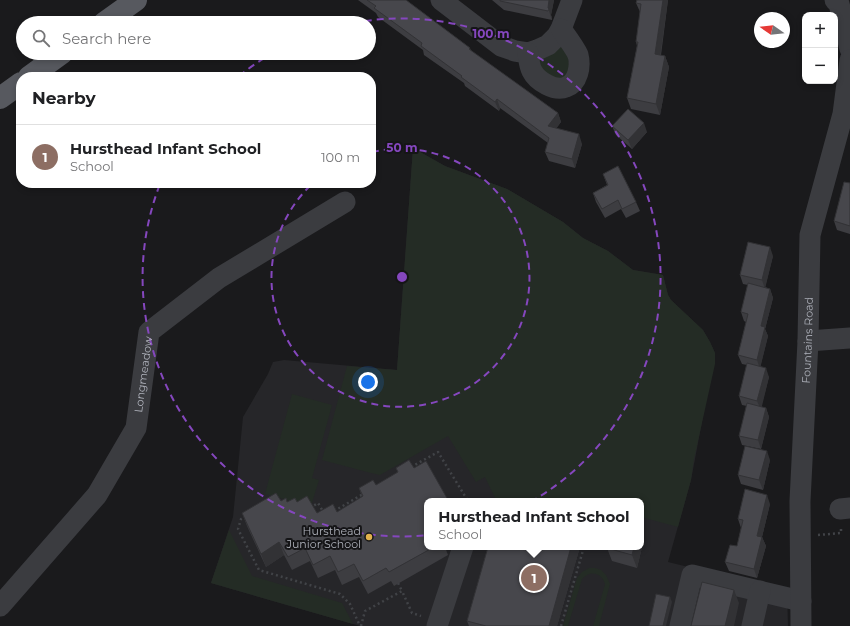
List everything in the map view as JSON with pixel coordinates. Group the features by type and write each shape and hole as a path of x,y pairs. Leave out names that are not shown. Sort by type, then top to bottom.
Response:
{"main road":[{"path":"114,16 136,0"},
{"path":"36,72 52,60"},
{"path":"0,98 16,87"}],"street":[{"path":"441,0 501,46 515,51 528,53 548,45 557,36 562,29 572,0"},
{"path":"835,0 839,4 850,49"},
{"path":"528,53 529,64 533,73 540,80 549,86 566,88 574,82 580,65 578,54 562,29"},
{"name":"Fountains Road","path":"801,626 800,501 808,341 810,235 842,144 843,114 850,60"},
{"name":"Longmeadow","path":"0,606 97,496 136,428 149,332 219,278 345,202"},
{"path":"808,341 850,338"},
{"path":"438,623 462,550"},
{"path":"680,626 692,575 801,601"},
{"path":"752,626 760,591"}],"path":[{"path":"406,470 438,452 466,498"},
{"path":"333,512 366,492"},
{"path":"308,509 318,503 326,515"},
{"path":"247,516 241,519 238,529 259,570 340,594 350,604 361,626"},
{"path":"561,626 583,550"},
{"path":"398,583 412,614 438,623"},
{"path":"361,626 365,611 402,591"}],"shaded area":[{"path":"561,29 574,82 540,80 537,50"},
{"path":"413,148 445,166 507,189 563,222 583,238 608,251 633,270 663,275 668,295 671,300 703,330 715,353 691,480 668,562 787,591 788,626 360,626 211,583 233,517 243,417 268,374 273,362 284,360 397,370"},
{"path":"413,148 445,166 507,189 563,222 583,238 608,251 633,270 663,275 668,295 671,300 703,330 715,353 715,364 694,459 691,480 678,527 644,518 644,498 495,498 485,477 476,482 448,436 380,475 322,460 347,366 397,370"},
{"path":"292,394 332,405 312,478 319,480 311,506 265,494"},
{"path":"229,530 252,576 342,603 353,624 211,583"},
{"path":"589,568 601,570 606,575 610,584 599,626 593,626 605,584 601,577 592,573 588,574 582,579 568,626 563,626 577,578 582,572"}],"building":[{"path":"367,0 406,0 470,48 469,49 558,113 548,126 579,134 572,159 545,152 549,138 497,99 495,102 461,77 462,76 421,46 422,43 374,8 376,6"},
{"path":"500,0 549,0 549,9 548,11"},
{"path":"637,0 663,0 655,54 665,56 656,104 627,98 638,42 636,42 641,4 636,3"},
{"path":"628,109 644,123 628,140 612,126"},
{"path":"618,166 636,202 622,209 618,200 602,209 593,193 608,185 603,174"},
{"path":"844,182 850,183 850,226 834,221"},
{"path":"748,242 770,247 762,280 740,275"},
{"path":"748,283 770,289 761,326 765,327 757,360 738,355 748,314 741,312"},
{"path":"747,363 766,368 757,401 739,396"},
{"path":"747,403 766,408 758,440 739,436"},
{"path":"745,446 767,451 759,480 738,475"},
{"path":"409,460 414,468 426,461 447,498 424,498 424,550 429,550 389,572 386,568 363,581 354,564 338,572 330,556 313,565 305,548 288,557 279,542 261,554 242,513 276,493 281,501 286,498 287,502 295,498 297,502 307,496 317,513 333,504 337,512 363,496 359,488 373,480 376,485 398,472 396,468"},
{"path":"745,489 767,495 757,536 762,537 754,569 725,562 730,545 737,546 743,520 738,519"},
{"path":"487,550 570,550 549,626 486,626 467,621"},
{"path":"614,550 633,550 632,555"},
{"path":"702,582 734,590 725,626 691,626"},
{"path":"656,594 670,597 663,626 649,626"}],"place":[{"name":"Hursthead Junior School","path":"369,537"},
{"name":"Hursthead Infant School","path":"534,578"}]}
